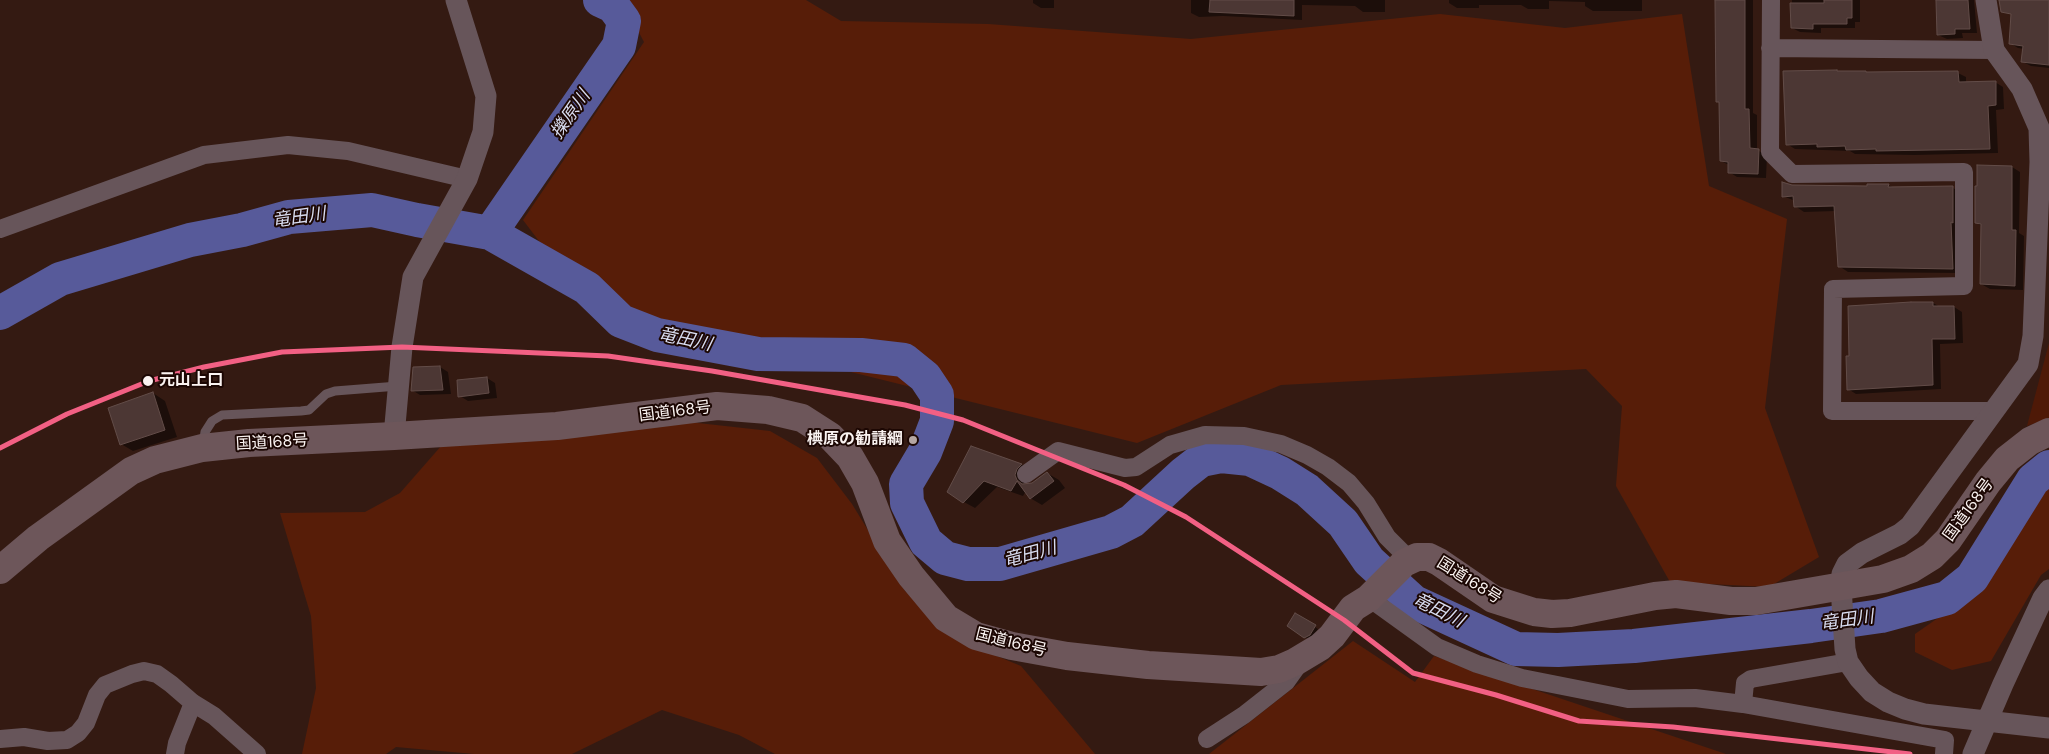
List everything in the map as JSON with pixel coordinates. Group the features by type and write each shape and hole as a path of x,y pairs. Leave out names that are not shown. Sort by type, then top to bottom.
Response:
{"highway":[{"name":"国道168号","path":"0,570 38,538 131,471 155,460 202,448 250,443 557,426 717,406 768,410 802,418 830,436 850,458 865,483 887,541 911,576 946,618 976,636 1012,646 1067,656 1148,665 1261,672 1279,669 1320,647 1332,636 1352,608 1374,593 1407,562 1417,557 1429,557 1493,599 1534,612 1552,614 1570,613 1655,596 1676,594 1732,601 1841,595 1911,569 1932,556 1948,540 1988,482 2008,459 2030,441 2049,432"}],"street":[{"path":"394,436 402,347 413,277 467,180 483,132 486,96 456,0"},
{"path":"1771,0 1770,152 1792,174 1964,172 1964,286 1832,289 1832,411 1995,411"},
{"path":"1986,0 1994,50 2022,89 2044,126 2040,162 2033,336 2028,364 1910,526 1900,534 1862,553 1847,564 1842,574 1841,595 1847,656 1859,678 1872,692 1888,702 1924,714 2049,728"},
{"path":"1770,48 1994,50"},
{"path":"0,230 204,155 288,145 348,151 467,180"},
{"path":"1026,474 1058,450 1126,468 1136,467 1170,445 1205,435 1244,436 1281,444 1307,455 1328,467 1349,483 1366,503 1388,538 1407,562"},
{"path":"1973,753 2002,684 2043,598 2049,590"},
{"path":"1374,593 1437,647 1477,664 1522,678 1628,699 1695,698 1743,704 1945,740 1944,754"},
{"path":"1743,704 1746,683 1751,679 1847,656"},
{"path":"1207,739 1244,715 1286,682 1296,668 1295,662"},
{"path":"0,739 24,737 48,741 67,740 78,733 86,723 97,695 106,685 124,676 144,671 156,674 193,703 214,716 257,754"},
{"path":"175,754 177,743 193,703"}],"lane":[{"path":"202,448 204,432 212,421 222,415 301,412 309,410 326,394 335,391 398,386"}],"shaded area":[{"path":"622,0 806,0 841,21 988,24 1191,39 1440,14 1565,28 1682,14 1709,186 1787,219 1765,408 1819,557 1769,587 1670,582 1616,486 1622,406 1586,369 1281,385 1137,443 589,307 523,220 644,42"},
{"path":"2049,343 2049,418 2027,426"},
{"path":"689,422 770,431 817,458 852,504 905,591 965,643 1021,666 1095,754 775,754 739,735 662,710 572,754 474,754 396,747 386,754 302,754 316,688 311,616 280,513 365,512 400,493 442,445"},
{"path":"2049,476 2049,569 2041,575 1991,661 1952,670 1915,652 1915,634 1981,588 2039,484"},
{"path":"1353,641 1415,682 1434,656 1726,754 1209,754"}],"building":[{"path":"1210,0 1294,0 1294,16 1209,12"},
{"path":"1715,0 1745,0 1745,109 1749,109 1750,148 1759,149 1758,174 1728,173 1728,162 1720,161 1719,102 1716,102"},
{"path":"1824,0 1852,0 1852,18 1847,18 1847,24 1813,24 1813,29 1791,28 1790,3 1824,3"},
{"path":"1936,0 1968,0 1970,29 1955,29 1955,34 1937,35"},
{"path":"1999,0 2049,0 2049,65 2021,62 2023,46 2009,44 2011,14 2001,12"},
{"path":"1837,70 1866,72 1958,71 1959,82 1996,81 1996,105 1988,106 1990,149 1876,151 1876,149 1846,150 1845,146 1817,147 1817,144 1786,145 1783,71"},
{"path":"1977,165 2012,166 2012,230 2016,230 2015,286 1980,284 1981,224 1975,223"},
{"path":"1782,182 1792,185 1867,186 1867,184 1889,184 1888,187 1953,186 1953,223 1951,222 1953,269 1838,267 1834,206 1794,207 1793,196 1782,197"},
{"path":"1933,302 1933,306 1954,306 1955,339 1932,339 1933,385 1847,390 1846,356 1849,356 1848,306"},
{"path":"440,366 443,390 411,391 413,367"},
{"path":"487,377 489,393 458,397 457,380"},
{"name":"元山上口","path":"153,392 165,430 120,445 108,408"},
{"path":"971,446 1022,464 1017,469 1015,475 1022,484 1032,483 1047,472 1054,481 1030,499 1017,481 1011,491 984,481 963,503 947,492"},
{"path":"1295,613 1316,625 1310,635 1304,638 1287,626"}],"waterway":[{"name":"擽原川","path":"490,233 619,46 624,21 613,6 600,0"},
{"name":"竜田川","path":"0,313 60,279 190,240 242,230 289,217 372,210 490,233 587,288 621,321 657,335 758,354 861,355 904,360 925,377 937,395 937,421 925,452 906,484 907,503 926,542 945,558 968,564 1000,564 1111,532 1132,521 1201,460 1221,456 1250,459 1280,473 1307,490 1343,523 1369,561 1414,602 1516,649 1558,650 1634,646 1811,626 1881,616 1947,598 1972,578 2033,480 2049,467"}],"transit line":[{"path":"0,448 67,414 149,381 204,367 282,352 402,347 608,356 712,371 905,405 963,420 1124,485 1186,517 1344,620 1413,673 1496,695 1579,721 1673,727 1910,754"}],"place":[{"name":"元山上口","path":"148,381"},
{"name":"椣原の勧請綱","path":"913,440"}]}
